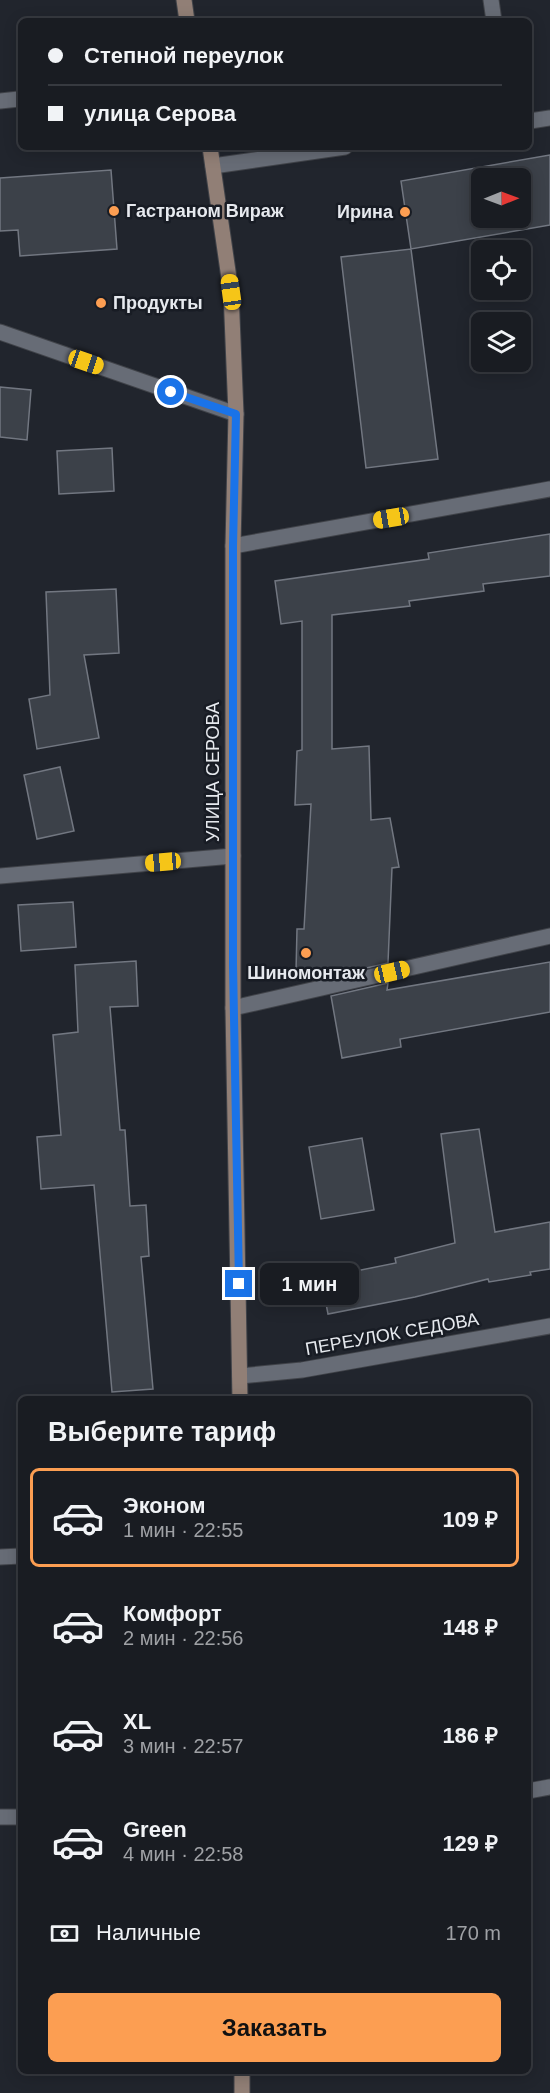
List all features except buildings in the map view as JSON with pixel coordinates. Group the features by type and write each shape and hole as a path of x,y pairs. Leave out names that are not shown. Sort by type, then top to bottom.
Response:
{"main road":[{"path":"184,0 187,18"},
{"name":"УЛИЦА СЕРОВА","path":"210,150 231,292 236,414 233,546 233,1008 240,1396"},
{"path":"242,2074 242,2093"}],"street":[{"path":"491,0 494,18"},
{"path":"0,101 18,99"},
{"path":"532,121 550,118"},
{"path":"213,166 324,150"},
{"path":"0,332 236,414"},
{"path":"233,546 550,489"},
{"path":"0,876 233,856"},
{"path":"233,1008 550,936"},
{"name":"ПЕРЕУЛОК СЕДОВА","path":"240,1376 302,1370 550,1326"},
{"path":"0,1557 18,1556"},
{"path":"531,1790 550,1787"},
{"path":"0,1817 18,1817"}],"place":[{"name":"Гастраном Вираж","path":"114,211"},
{"name":"Ирина","path":"405,212"},
{"name":"Продукты","path":"101,303"},
{"name":"Шиномонтаж","path":"306,953"}],"route":[{"path":"171,392 236,414 233,546 233,1008 239,1284"}]}
